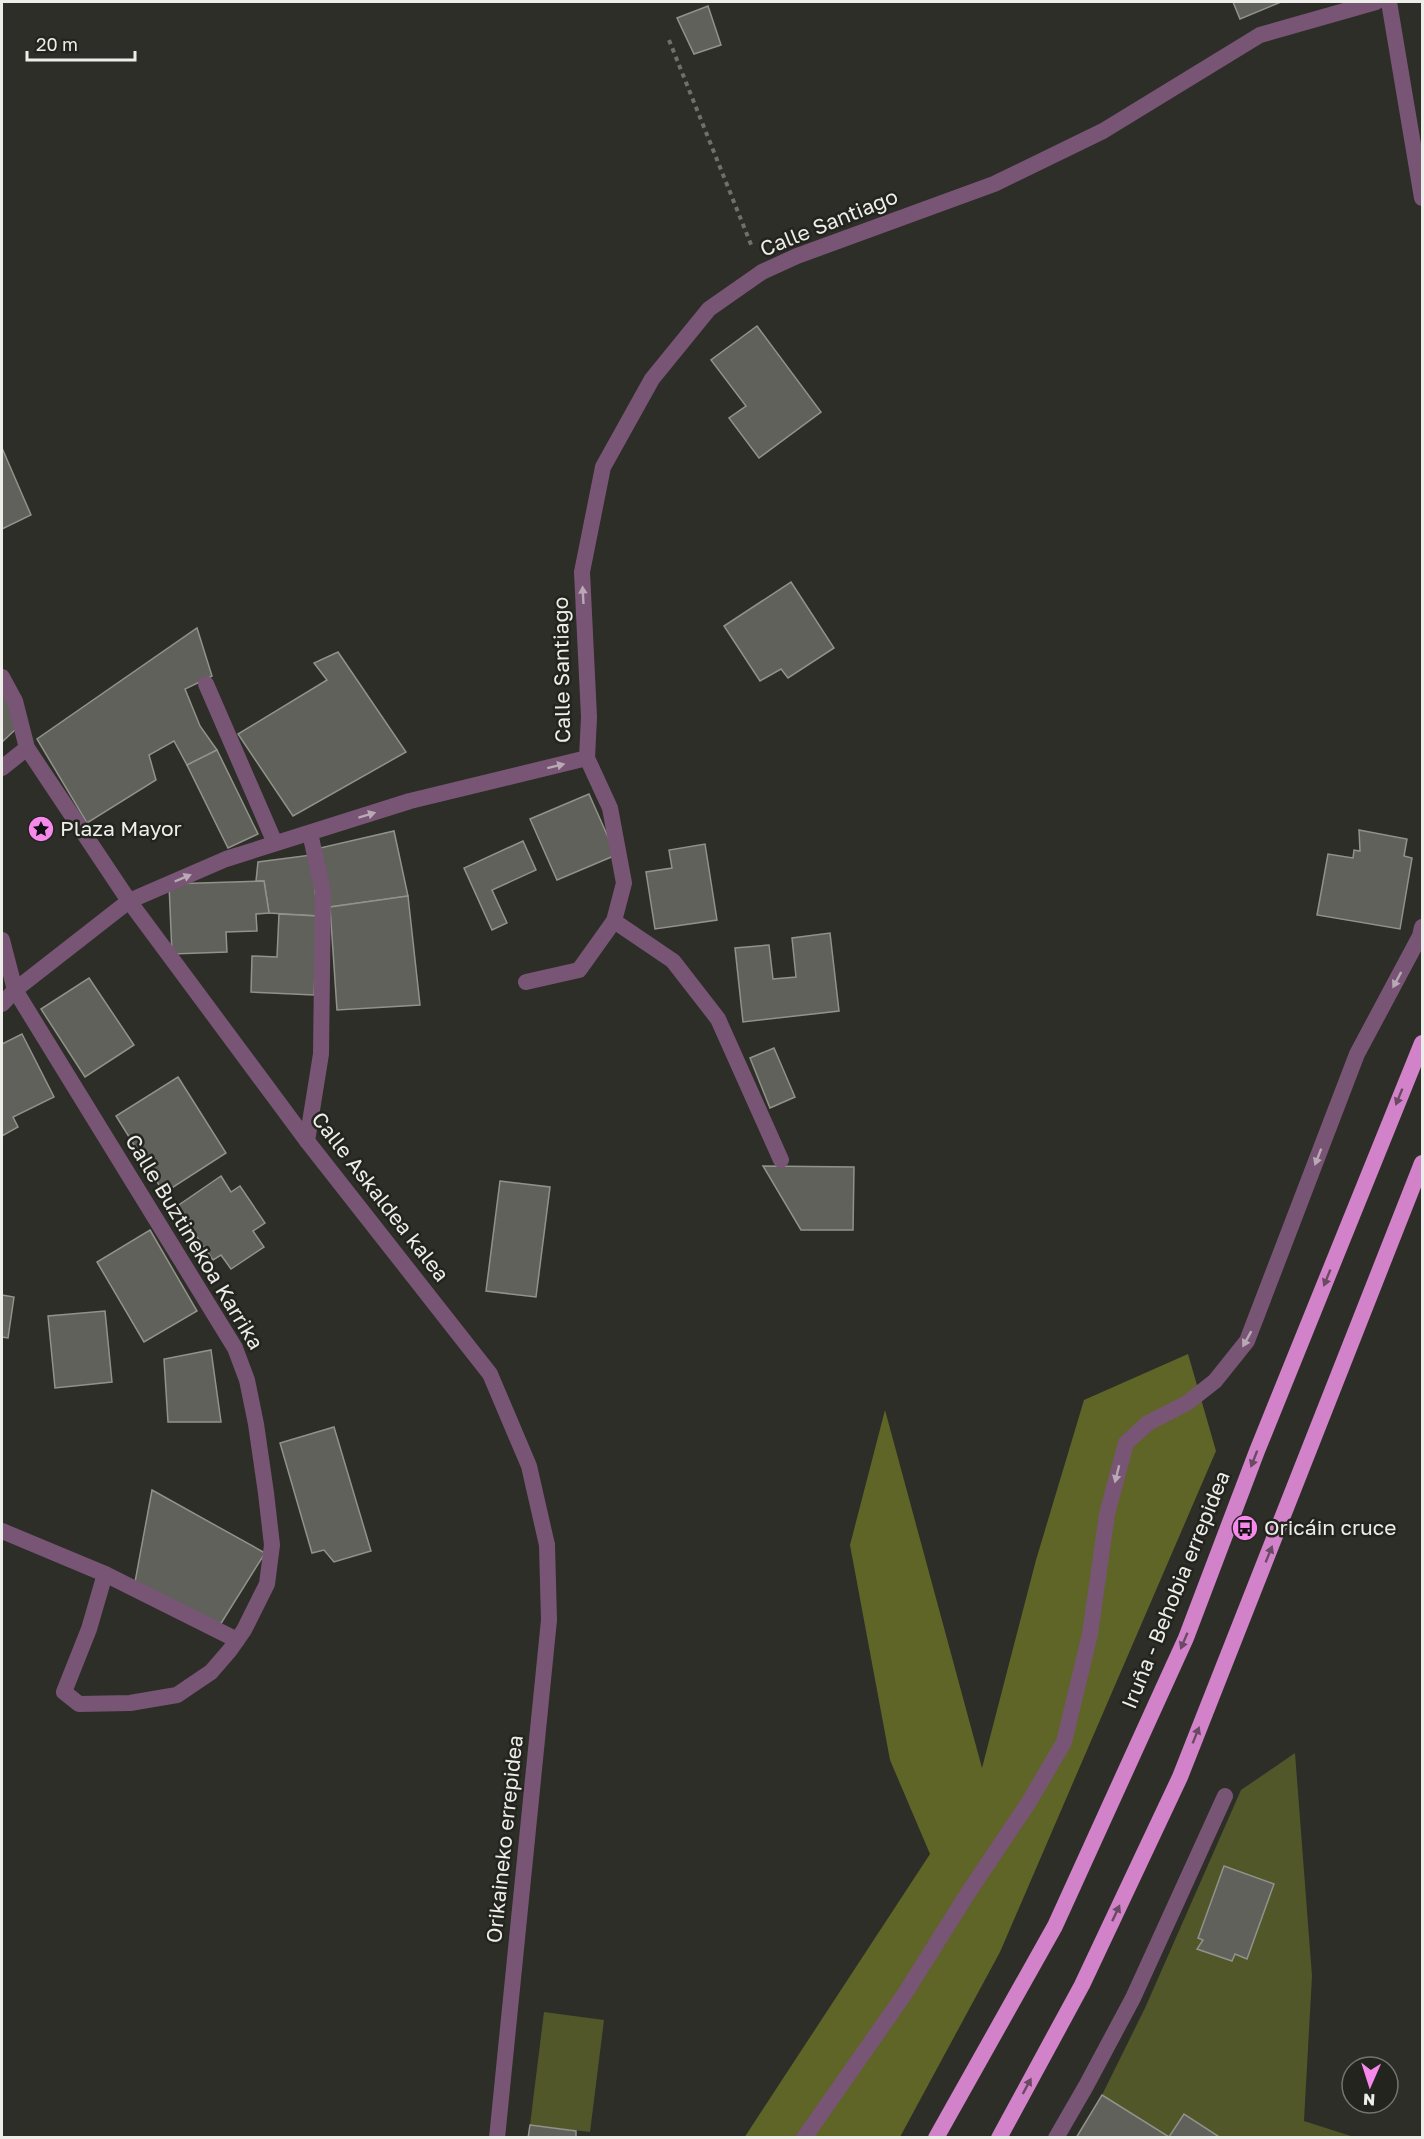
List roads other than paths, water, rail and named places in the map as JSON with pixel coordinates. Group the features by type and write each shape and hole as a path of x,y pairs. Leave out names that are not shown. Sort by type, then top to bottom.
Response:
{"highway":[{"name":"Iruña - Behobia errepidea","path":"936,2138 1055,1926 1181,1648 1261,1440 1422,1043"},
{"path":"999,2138 1082,1985 1180,1777 1422,1163"}],"street":[{"name":"Calle Santiago","path":"526,982 579,970 614,921 624,883 610,808 587,758 589,717 582,572 603,467 652,379 709,309 762,272 797,256 994,184 1103,131 1260,35 1376,2"},
{"path":"1389,2 1422,198"},
{"name":"Calle Askaldea kalea","path":"2,677 15,701 27,748 129,901 307,1141 490,1374 529,1466 547,1545"},
{"path":"206,684 275,843"},
{"path":"2,768 27,748"},
{"name":"Calle Santiago","path":"2,1004 15,990 129,901 226,860 410,801 587,758"},
{"path":"307,1141 321,1054 323,898 310,833"},
{"path":"614,921 674,962 718,1019 781,1160"},
{"path":"804,2138 904,1995 1029,1802 1064,1742 1090,1634 1107,1514 1126,1443 1148,1423 1187,1403 1215,1381 1247,1341 1357,1054 1420,936 1422,927"},
{"path":"2,940 15,990"},
{"name":"Calle Buztinekoa Karrika","path":"15,990 235,1348 247,1380 256,1424 272,1545 267,1584 244,1630 211,1672 177,1695 130,1703 79,1704 64,1692 89,1629 105,1574"},
{"path":"2,1531 105,1574 237,1640"},
{"name":"Orikaineko errepidea","path":"497,2138 549,1620 547,1545"},
{"path":"1056,2138 1133,1998 1225,1796"}],"place":[{"name":"Plaza Mayor","path":"41,829"},
{"name":"Oricáin cruce","path":"1245,1528"}]}
